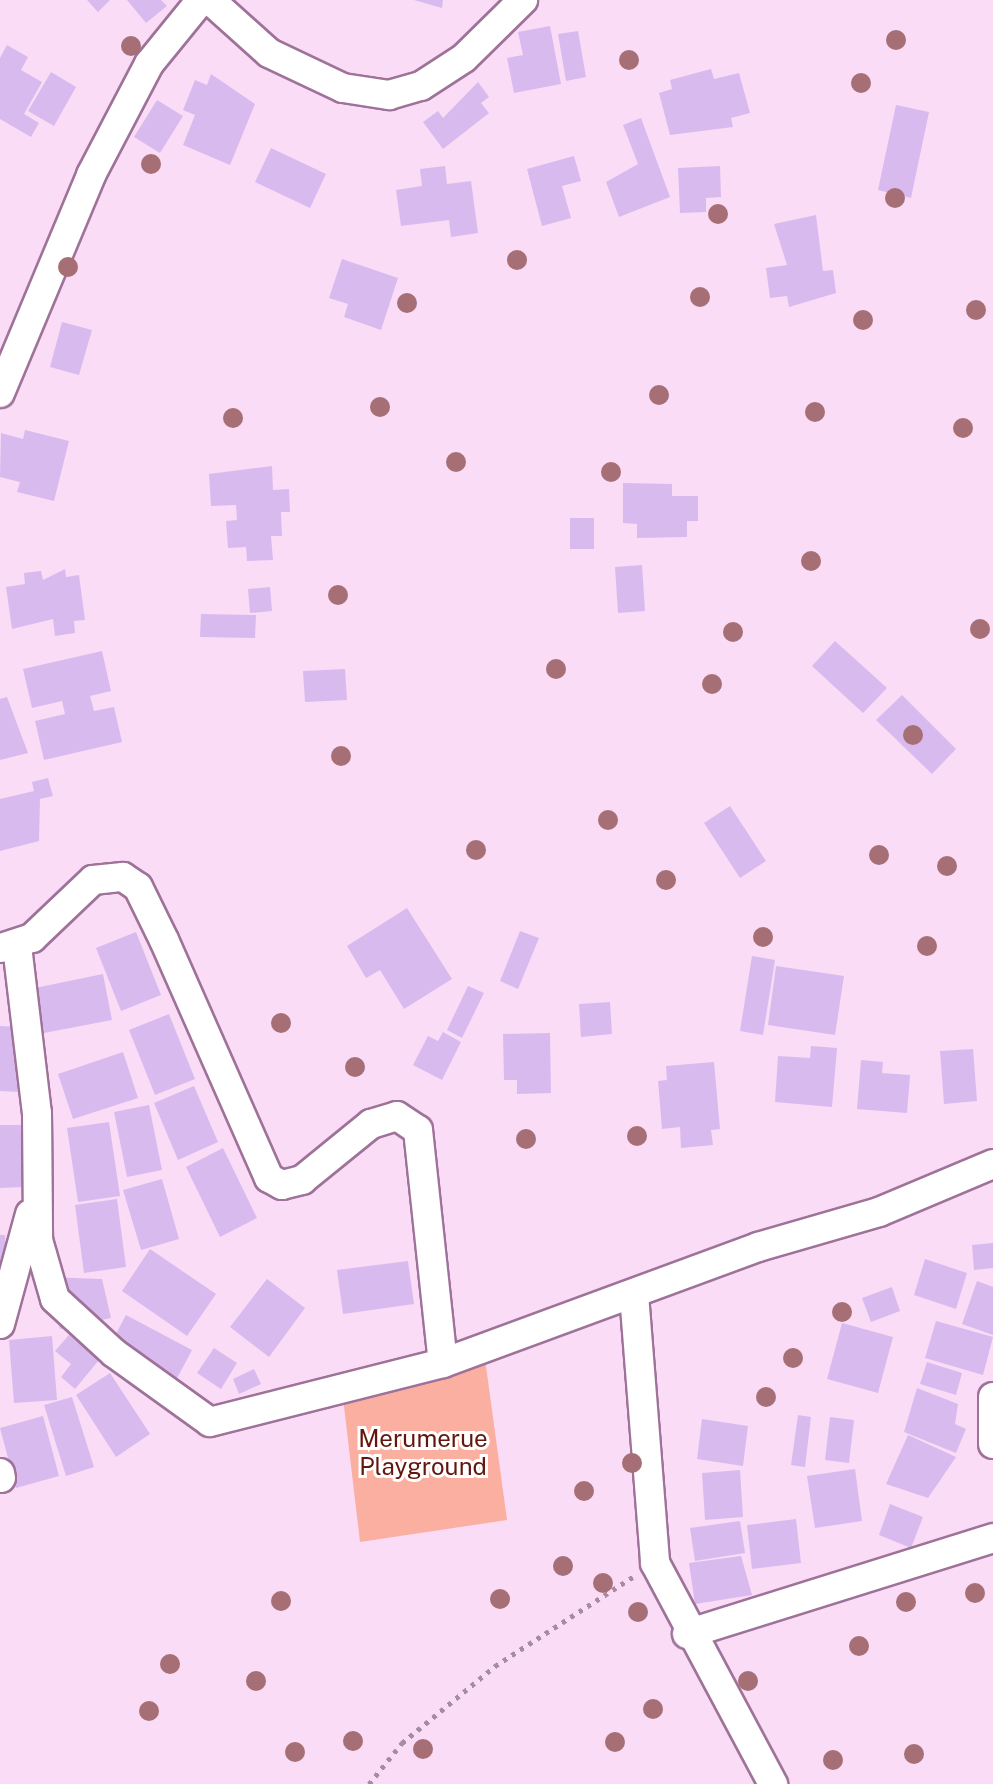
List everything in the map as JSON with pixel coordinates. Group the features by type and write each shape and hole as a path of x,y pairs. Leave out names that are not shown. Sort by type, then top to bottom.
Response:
{"street":[{"path":"0,393 91,175 149,64 201,0"},
{"path":"210,0 269,53 343,88 389,95 421,86 464,58 523,0"},
{"path":"443,1363 418,1130 397,1116 371,1124 302,1180 282,1185 269,1178 164,940 138,887 123,877 93,880 8,947 39,1182 38,1240 55,1299 114,1353 210,1422 443,1363 634,1294 879,1212 993,1164"},
{"path":"0,1324 39,1182"},
{"path":"634,1294 655,1563 687,1634 773,1784"},
{"path":"993,1397 993,1444"},
{"path":"687,1634 993,1538"}],"path":[{"path":"369,1784 402,1743 495,1666 655,1563"}],"green space":[{"name":"Merumerue Playground","path":"485,1359 507,1520 360,1542 343,1398"}],"building":[{"path":"87,0 110,0 98,12"},
{"path":"127,0 161,0 167,6 146,23"},
{"path":"414,0 443,0 442,8"},
{"path":"550,26 561,84 514,93 507,58 523,55 518,32"},
{"path":"578,31 586,77 566,81 558,34"},
{"path":"7,45 28,57 21,70 42,82 24,114 39,123 31,137 0,119 0,58"},
{"path":"711,69 714,79 739,73 750,113 731,118 733,127 670,135 659,93 672,89 670,80"},
{"path":"51,72 76,87 54,126 28,111"},
{"path":"211,74 255,104 230,165 183,145 195,115 183,110 195,80 207,85"},
{"path":"478,82 489,97 481,103 489,113 443,149 423,122 438,111 443,118"},
{"path":"157,100 183,116 160,153 134,137"},
{"path":"896,105 929,112 911,198 878,190"},
{"path":"641,118 670,197 619,217 606,182 638,164 623,125"},
{"path":"271,148 326,174 310,208 255,182"},
{"path":"574,156 581,181 562,186 571,218 542,226 527,169"},
{"path":"445,166 447,184 471,181 478,233 451,237 449,220 401,226 396,190 422,186 420,169"},
{"path":"720,166 721,197 706,198 706,212 680,213 678,168"},
{"path":"816,215 823,271 833,270 836,293 789,307 787,296 770,298 766,268 787,265 774,224"},
{"path":"342,259 398,278 381,330 344,317 348,304 329,298"},
{"path":"62,322 92,330 79,375 50,367"},
{"path":"25,430 69,441 54,501 17,492 20,482 0,477 1,433 23,439"},
{"path":"272,466 273,490 289,489 290,512 281,512 282,536 271,536 273,560 247,561 246,547 228,548 226,521 237,520 236,505 211,506 209,474"},
{"path":"623,483 672,484 672,496 698,496 698,521 687,521 687,537 637,538 637,524 623,523"},
{"path":"570,518 594,518 594,549 570,549"},
{"path":"642,565 645,611 618,613 615,567"},
{"path":"65,569 66,577 79,575 85,620 74,621 75,633 55,636 53,619 12,629 6,587 25,584 24,573 41,571 43,580"},
{"path":"270,587 272,611 250,613 248,589"},
{"path":"201,614 256,615 255,638 200,637"},
{"path":"835,641 887,688 863,713 812,666"},
{"path":"102,651 111,691 90,696 94,711 114,707 122,742 44,760 35,721 65,714 62,701 32,708 23,669"},
{"path":"345,669 347,700 305,702 303,671"},
{"path":"902,695 956,749 932,774 876,720"},
{"path":"7,697 28,753 0,760 0,699"},
{"path":"48,778 53,796 40,799 39,841 0,851 0,799 34,791 32,782"},
{"path":"730,806 766,861 740,878 704,823"},
{"path":"407,908 452,979 404,1009 380,970 366,978 347,946"},
{"path":"520,931 539,938 518,989 500,981"},
{"path":"136,932 161,995 121,1011 96,948"},
{"path":"752,956 775,960 763,1035 740,1031"},
{"path":"776,966 844,976 835,1035 768,1025"},
{"path":"103,974 112,1020 44,1033 35,988"},
{"path":"468,986 484,993 462,1038 447,1030"},
{"path":"610,1002 612,1034 581,1037 579,1004"},
{"path":"169,1014 195,1079 155,1095 129,1030"},
{"path":"0,1026 21,1027 19,1092 0,1091"},
{"path":"443,1032 461,1042 442,1080 413,1065 428,1036 438,1041"},
{"path":"550,1033 551,1093 517,1094 517,1080 504,1080 503,1034"},
{"path":"811,1046 837,1048 832,1107 775,1102 778,1056 810,1058"},
{"path":"973,1049 977,1101 944,1104 940,1051"},
{"path":"123,1052 138,1098 73,1119 58,1074"},
{"path":"861,1060 883,1062 882,1073 910,1075 907,1113 857,1109"},
{"path":"714,1062 720,1129 711,1130 713,1145 681,1148 680,1127 662,1129 658,1081 667,1080 666,1066"},
{"path":"194,1086 218,1142 178,1160 154,1103"},
{"path":"149,1105 162,1170 127,1177 114,1112"},
{"path":"109,1122 120,1196 78,1202 67,1128"},
{"path":"0,1125 21,1125 23,1187 0,1188"},
{"path":"223,1148 257,1218 220,1237 186,1167"},
{"path":"162,1179 179,1239 141,1250 123,1190"},
{"path":"117,1199 126,1267 84,1273 75,1205"},
{"path":"0,1235 5,1235 7,1277 0,1278"},
{"path":"993,1243 993,1268 974,1270 972,1245"},
{"path":"150,1249 216,1294 187,1336 122,1291"},
{"path":"925,1259 967,1273 956,1309 914,1295"},
{"path":"408,1261 414,1304 343,1314 337,1270"},
{"path":"48,1277 102,1279 111,1318 60,1329"},
{"path":"267,1279 305,1308 269,1357 230,1327"},
{"path":"977,1281 993,1287 993,1335 962,1324"},
{"path":"892,1287 900,1311 871,1322 862,1298"},
{"path":"126,1315 192,1350 175,1382 109,1347"},
{"path":"936,1321 993,1337 983,1375 925,1358"},
{"path":"842,1323 893,1337 878,1393 827,1379"},
{"path":"69,1335 99,1360 75,1389 61,1377 71,1364 55,1351"},
{"path":"52,1336 57,1400 14,1403 9,1340"},
{"path":"214,1348 237,1363 221,1389 197,1373"},
{"path":"927,1362 962,1373 956,1395 920,1384"},
{"path":"254,1369 261,1384 239,1394 233,1379"},
{"path":"110,1373 150,1434 116,1457 76,1395"},
{"path":"917,1388 958,1404 955,1424 966,1429 956,1453 904,1432"},
{"path":"72,1397 94,1467 66,1476 44,1405"},
{"path":"798,1415 811,1417 805,1467 791,1465"},
{"path":"43,1416 59,1476 16,1488 0,1428"},
{"path":"830,1417 854,1420 849,1463 825,1460"},
{"path":"702,1419 748,1426 743,1466 697,1459"},
{"path":"908,1435 956,1457 928,1498 886,1484"},
{"path":"855,1469 862,1521 815,1528 807,1476"},
{"path":"740,1470 743,1517 705,1520 702,1473"},
{"path":"890,1504 923,1517 911,1548 879,1535"},
{"path":"796,1519 801,1563 752,1569 747,1525"},
{"path":"740,1521 745,1553 695,1561 690,1528"},
{"path":"741,1556 752,1595 695,1604 689,1563"}]}
